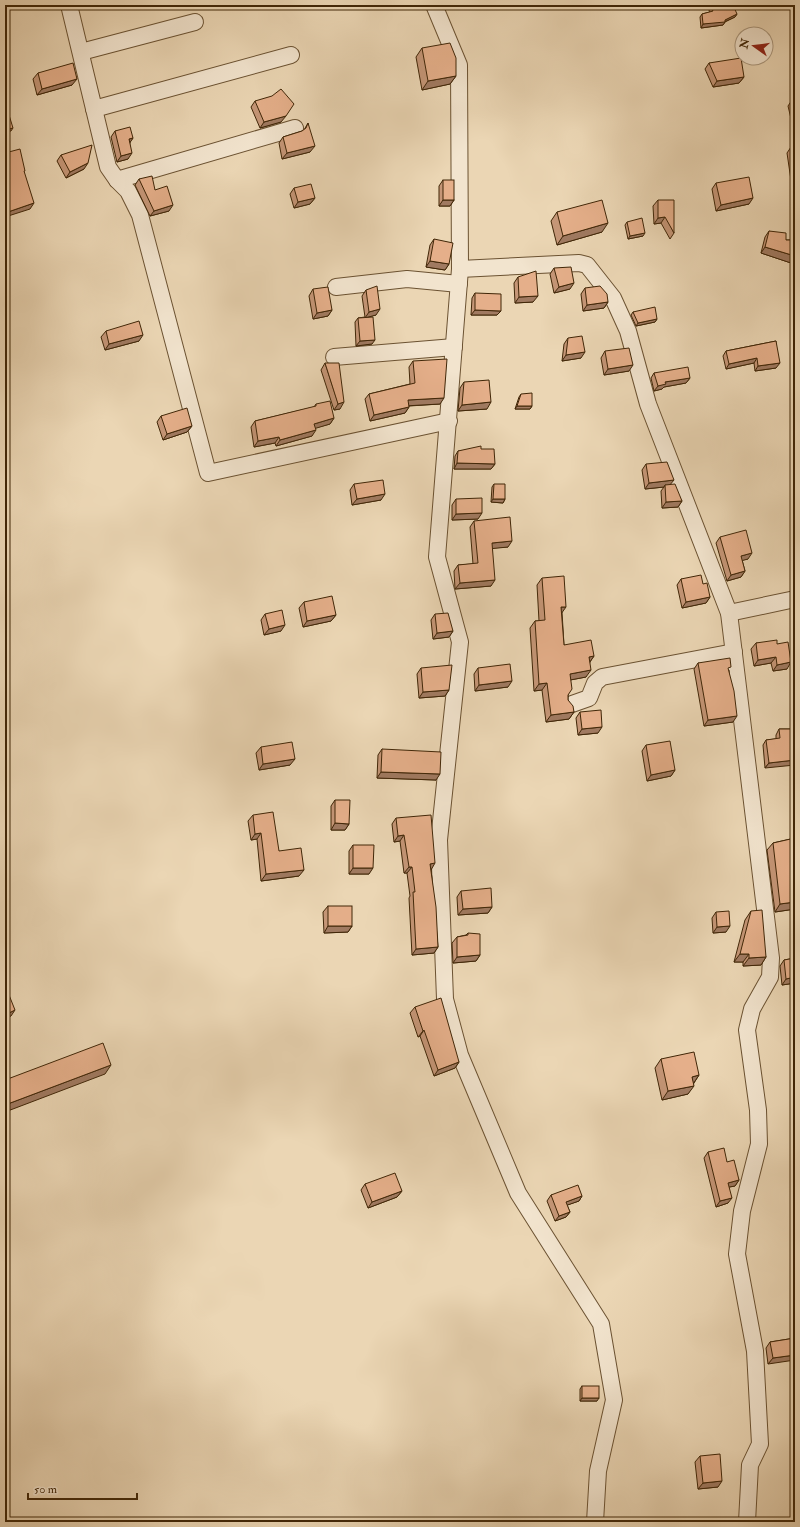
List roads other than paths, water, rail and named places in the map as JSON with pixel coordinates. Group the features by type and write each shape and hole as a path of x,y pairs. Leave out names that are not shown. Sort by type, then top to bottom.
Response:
{"street":[{"path":"69,5 108,167 117,180 128,191 140,215 208,473 449,421"},
{"path":"434,5 459,65 460,276 437,557 460,642 439,840 445,999 460,1055 518,1193 601,1324 614,1400 598,1471 595,1522"},
{"path":"81,52 195,22"},
{"path":"94,109 291,55"},
{"path":"117,180 295,128"},
{"path":"336,287 407,279 460,276 579,263 587,265 613,298 628,331 648,404 729,613 771,958 770,977 752,1009 748,1030 758,1110 759,1144 742,1211 737,1254 755,1351 760,1444 750,1465 747,1522"},
{"path":"334,357 454,347"},
{"path":"729,613 795,599"},
{"path":"572,704 589,698 595,683 602,677 734,652"}]}
